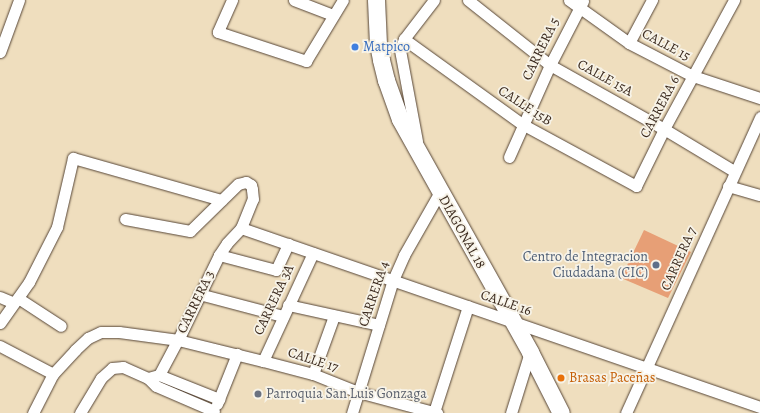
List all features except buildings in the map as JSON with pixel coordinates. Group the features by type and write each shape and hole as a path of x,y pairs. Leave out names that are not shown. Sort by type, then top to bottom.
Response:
{"main road":[{"name":"DIAGONAL 18","path":"376,0 378,44 400,120 530,352 561,413"}],"street":[{"path":"0,52 19,0"},
{"path":"232,0 218,32 306,61 343,0"},
{"path":"294,0 333,15"},
{"path":"420,156 400,50 404,39 434,0"},
{"name":"CALLE 15A","path":"468,0 550,65 664,129 734,171"},
{"name":"CALLE 15","path":"569,0 581,3 629,42 694,76 760,98"},
{"path":"629,42 652,0"},
{"name":"CARRERA 6","path":"636,186 664,129 734,0"},
{"name":"CARRERA 5","path":"509,157 522,124 581,3"},
{"name":"CALLE 15B","path":"404,39 522,124 636,186"},
{"name":"CARRERA 7","path":"626,413 734,171 760,117"},
{"path":"0,323 29,282 57,227 73,158 221,200"},
{"path":"125,219 190,231 238,184 246,182 251,185 252,200 241,228"},
{"path":"728,186 760,195"},
{"name":"CARRERA 4","path":"352,413 393,280 404,255 440,192"},
{"name":"CALLE 16","path":"241,228 760,407"},
{"name":"CARRERA 3","path":"154,377 178,340 219,255 227,243 241,228"},
{"name":"CARRERA 3A","path":"219,255 276,270 288,244"},
{"name":"CARRERA 3A","path":"263,361 313,253"},
{"path":"199,294 283,316"},
{"path":"0,297 16,301 61,326"},
{"path":"288,305 379,325"},
{"path":"436,413 468,306"},
{"path":"313,374 334,316"},
{"name":"CALLE 17","path":"33,413 53,374 88,338 101,332 119,332 178,340 237,354 313,374 358,392 436,413"},
{"path":"0,346 53,374"},
{"path":"511,413 530,352"},
{"path":"154,377 156,386 214,412 237,354"},
{"path":"80,413 101,378 112,368 123,367 219,398"}],"place":[{"name":"Matpico","path":"355,47"},
{"name":"Centro de Integracion Ciudadana (CIC)","path":"656,265"},
{"name":"Brasas Paceñas","path":"561,378"},
{"name":"Parroquia San Luis Gonzaga","path":"258,394"}]}
